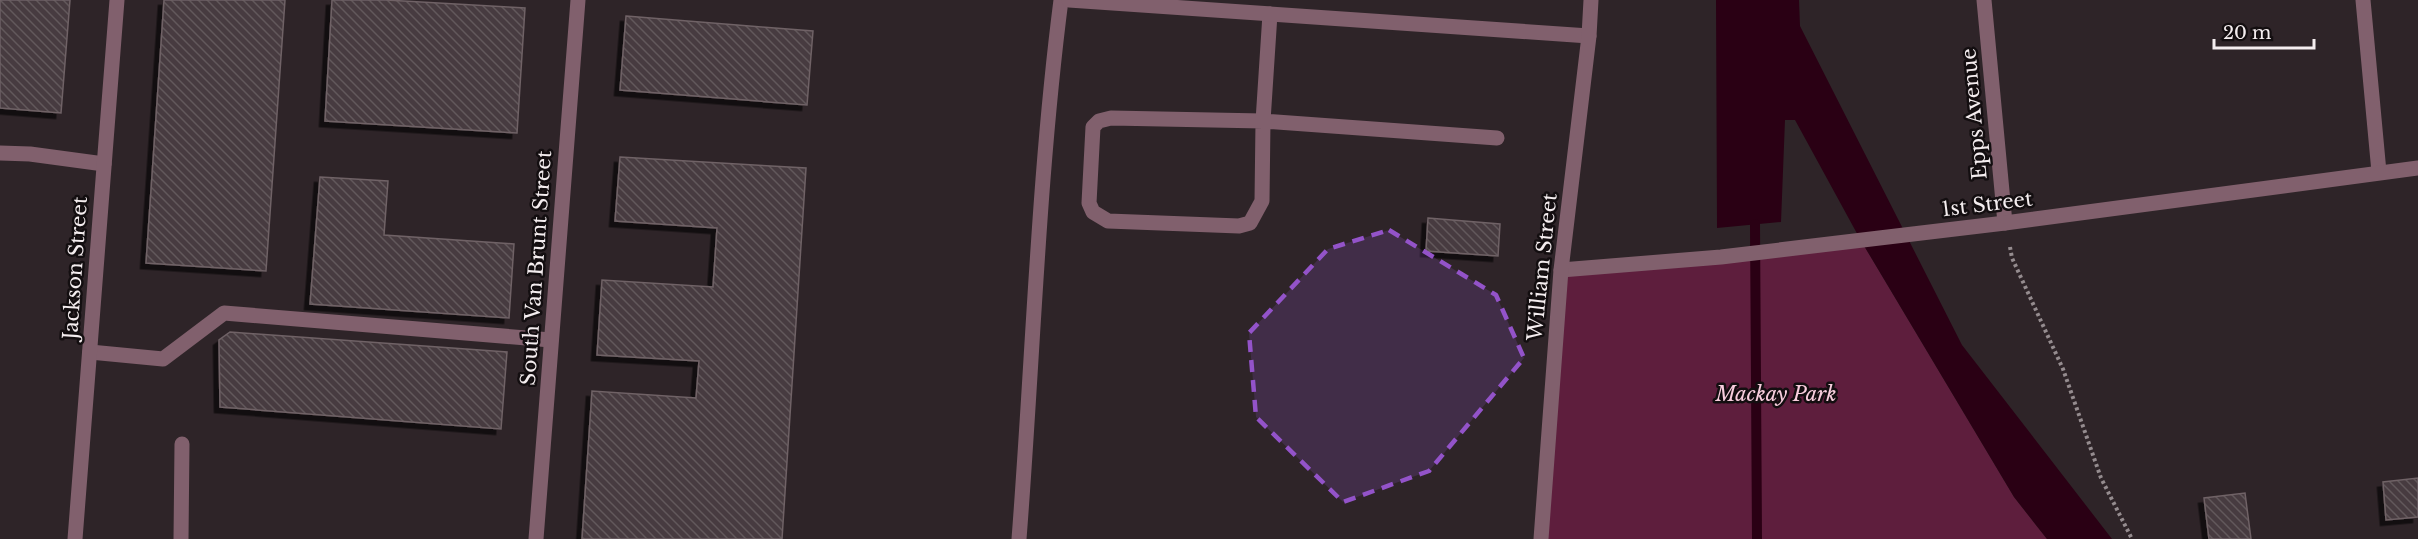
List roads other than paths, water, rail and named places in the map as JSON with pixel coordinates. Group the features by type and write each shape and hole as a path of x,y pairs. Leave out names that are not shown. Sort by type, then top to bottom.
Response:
{"street":[{"name":"Jackson Street","path":"75,539 117,0"},
{"name":"South Van Brunt Street","path":"536,539 578,0"},
{"path":"1019,539 1035,272 1053,60 1061,0"},
{"path":"1069,0 1588,36"},
{"name":"William Street","path":"1541,539 1560,270 1591,0"},
{"name":"Epps Avenue","path":"1984,0 2005,223"},
{"path":"2363,0 2379,172"},
{"path":"1270,14 1263,121 1262,201 1250,223 1239,226 1108,221 1093,212 1089,203 1091,136 1093,126 1099,121 1131,117 1263,121 1497,138"},
{"path":"0,153 30,154 104,164"},
{"name":"1st Street","path":"1560,270 1721,256 2005,223 2418,168"},
{"path":"90,352 163,358 224,313 551,340"},
{"path":"181,539 182,444"}],"waterway":[{"path":"1755,224 1757,539"}],"park label":[{"name":"Mackay Park","path":"1776,394"}]}
